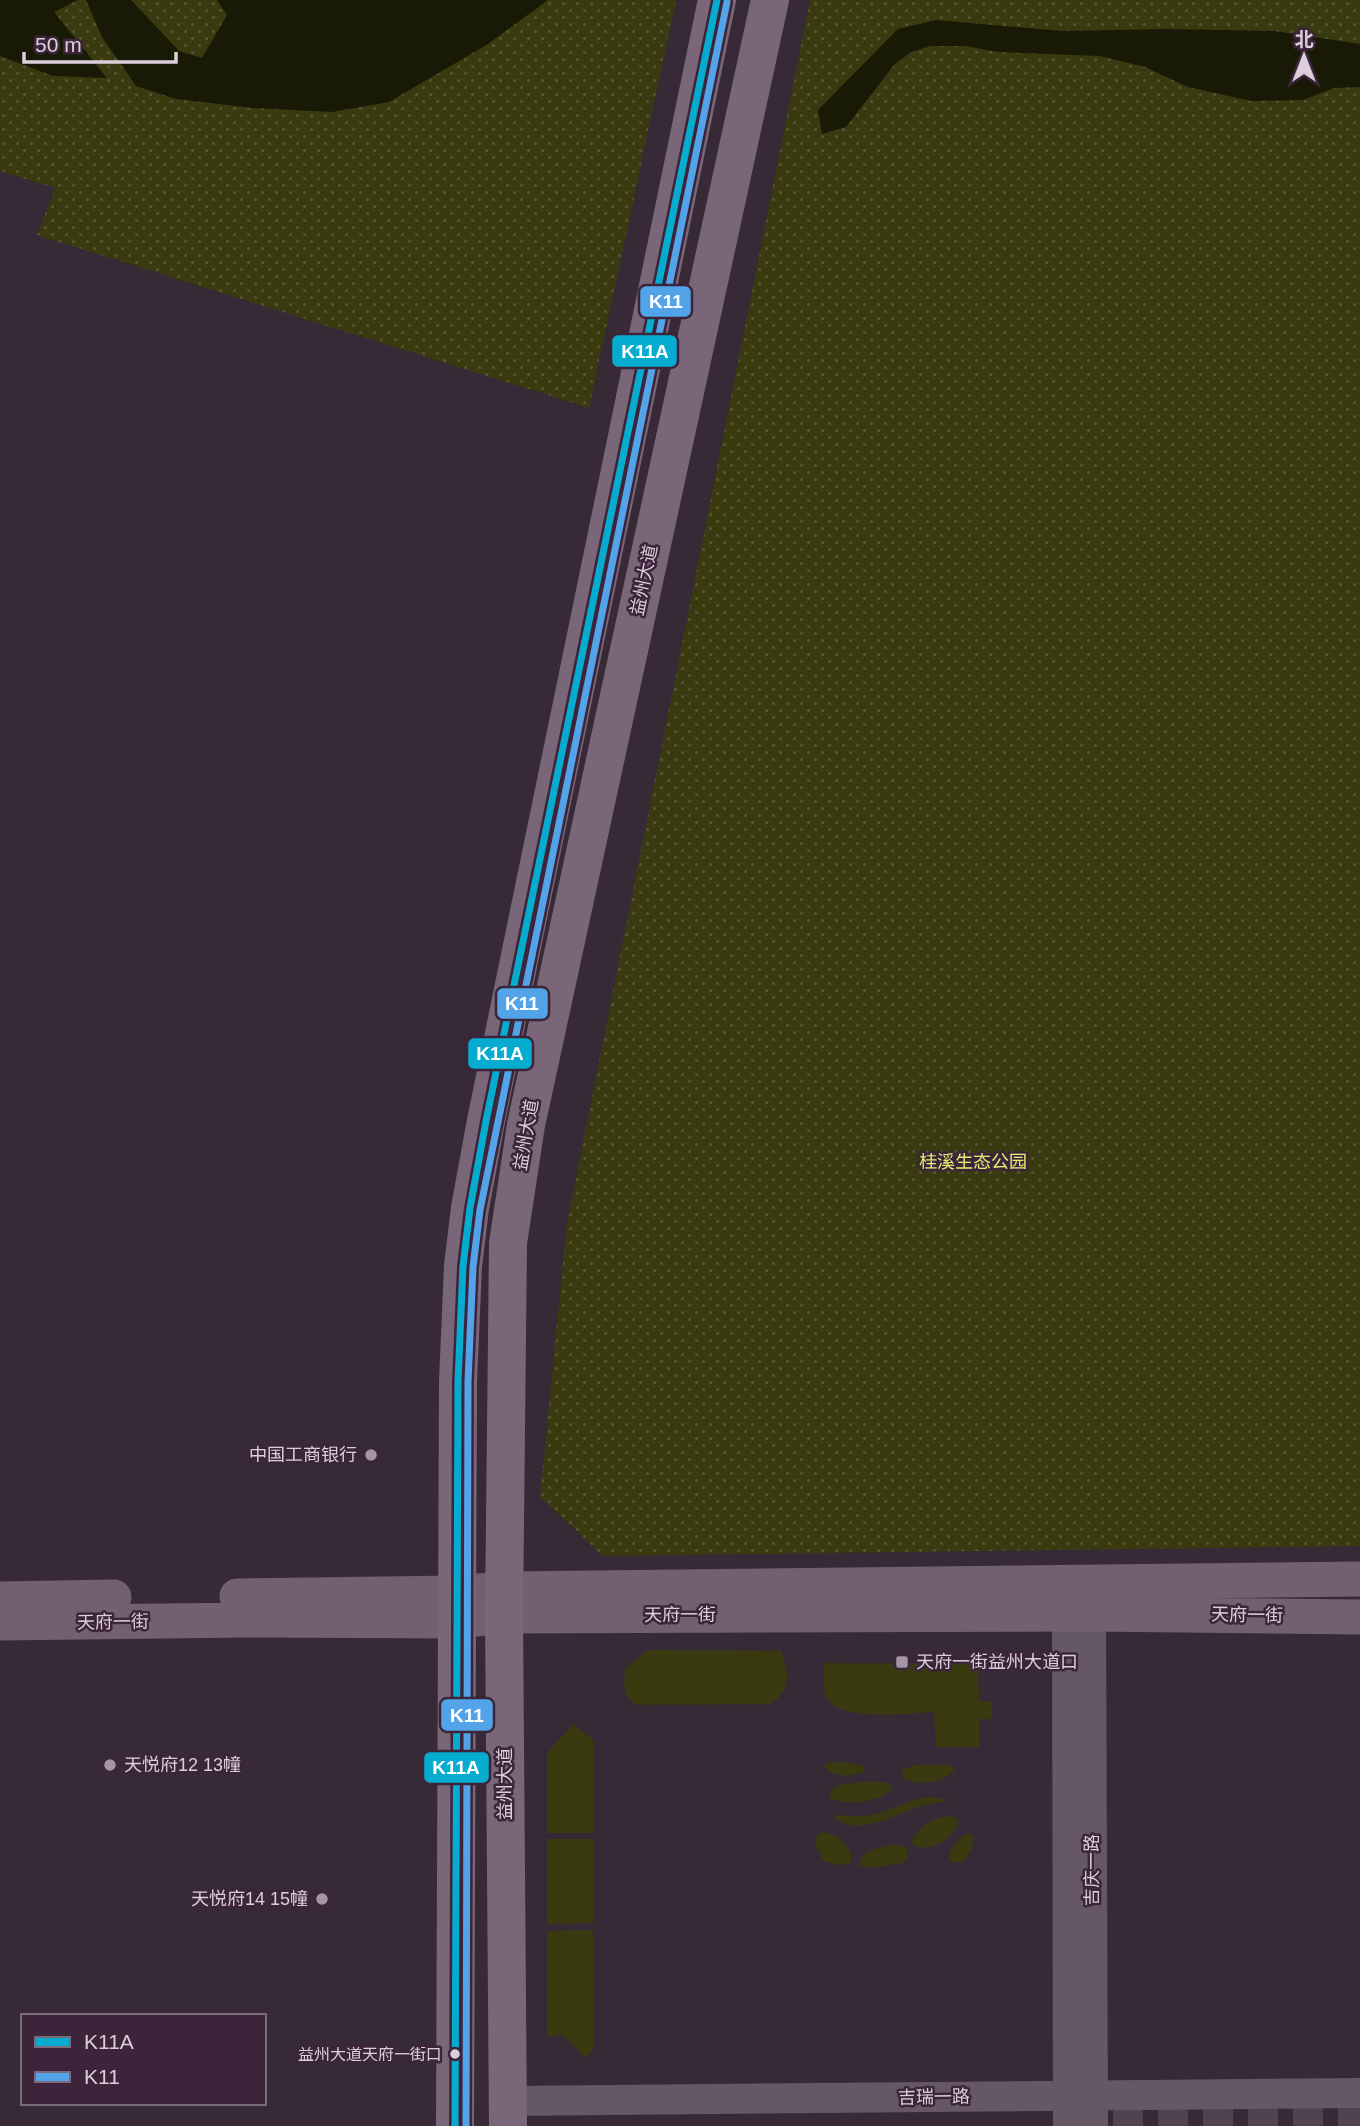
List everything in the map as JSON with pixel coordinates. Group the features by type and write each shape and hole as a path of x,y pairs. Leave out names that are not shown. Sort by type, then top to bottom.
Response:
{"main road":[{"path":"455,2126 458,1382 463,1266 470,1208 717,0"},
{"name":"益州大道","path":"508,2113 504,1603 508,1243 526,1125 770,0"},
{"name":"天府一街","path":"0,1623 246,1619 504,1603 1360,1579"},
{"name":"天府一街","path":"0,1599 456,1607"},
{"name":"天府一街","path":"504,1603 1360,1617"}],"street":[{"name":"吉庆一路","path":"1079,1614 1081,2096 1093,2126"},
{"name":"吉瑞一路","path":"508,2113 1081,2096 1360,2093"},
{"name":"吉庆一路","path":"1068,2126 1081,2096"}],"green space":[{"path":"0,0 676,0 589,408 37,235 55,188 0,171"},
{"name":"桂溪生态公园","path":"810,0 1360,0 1360,1546 603,1556 540,1497 567,1223"},
{"path":"648,1650 781,1651 787,1680 782,1693 770,1704 637,1705 626,1694 625,1669"},
{"path":"824,1663 978,1664 979,1701 992,1702 992,1719 979,1719 979,1747 936,1747 934,1712 859,1713 833,1704 825,1692"},
{"path":"573,1724 593,1740 593,1833 547,1833 547,1753"},
{"path":"846,1762 862,1766 865,1771 844,1775 828,1771 824,1767 826,1763"},
{"path":"917,1765 951,1765 955,1770 936,1781 922,1783 902,1776 903,1769"},
{"path":"876,1781 891,1784 892,1789 862,1802 845,1802 830,1798 830,1791 842,1784"},
{"path":"929,1797 946,1801 921,1806 864,1825 843,1823 834,1817 876,1814"},
{"path":"952,1816 958,1820 953,1833 947,1839 925,1848 912,1844 917,1832 927,1824"},
{"path":"822,1832 844,1843 852,1856 850,1864 823,1861 815,1843 818,1834"},
{"path":"969,1833 973,1836 972,1849 964,1861 953,1863 949,1858 953,1846"},
{"path":"547,1839 593,1839 593,1923 547,1924"},
{"path":"890,1845 900,1845 907,1849 907,1859 903,1863 869,1868 859,1865 867,1853"},
{"path":"593,1930 593,2049 586,2058 563,2035 547,2036 547,1931"}],"shaded area":[{"path":"0,0 78,0 54,12 107,78 53,76 0,56"},
{"path":"86,0 131,0 179,51 202,58 227,15 217,0 548,0 488,44 389,102 332,112 253,108 176,99 136,86 102,37"},
{"path":"936,20 1062,31 1274,31 1360,44 1360,87 1334,88 1303,100 1251,101 1188,87 1145,67 1100,56 931,46 911,52 894,65 846,127 822,134 818,110 898,29"}],"tunnel":[{"path":"1080,2126 1080,2114 1360,2111"}],"transit line":[{"name":"K11A","path":"455,2126 458,1382 463,1266 470,1208 717,0"},
{"name":"K11","path":"466,2126 468,1382 473,1267 480,1210 727,2"}],"place":[{"name":"中国工商银行","path":"371,1455"},
{"name":"天府一街益州大道口","path":"902,1662"},
{"name":"天悦府12 13幢","path":"110,1765"},
{"name":"天悦府14 15幢","path":"322,1899"},
{"name":"益州大道天府一街口","path":"455,2054"}]}
